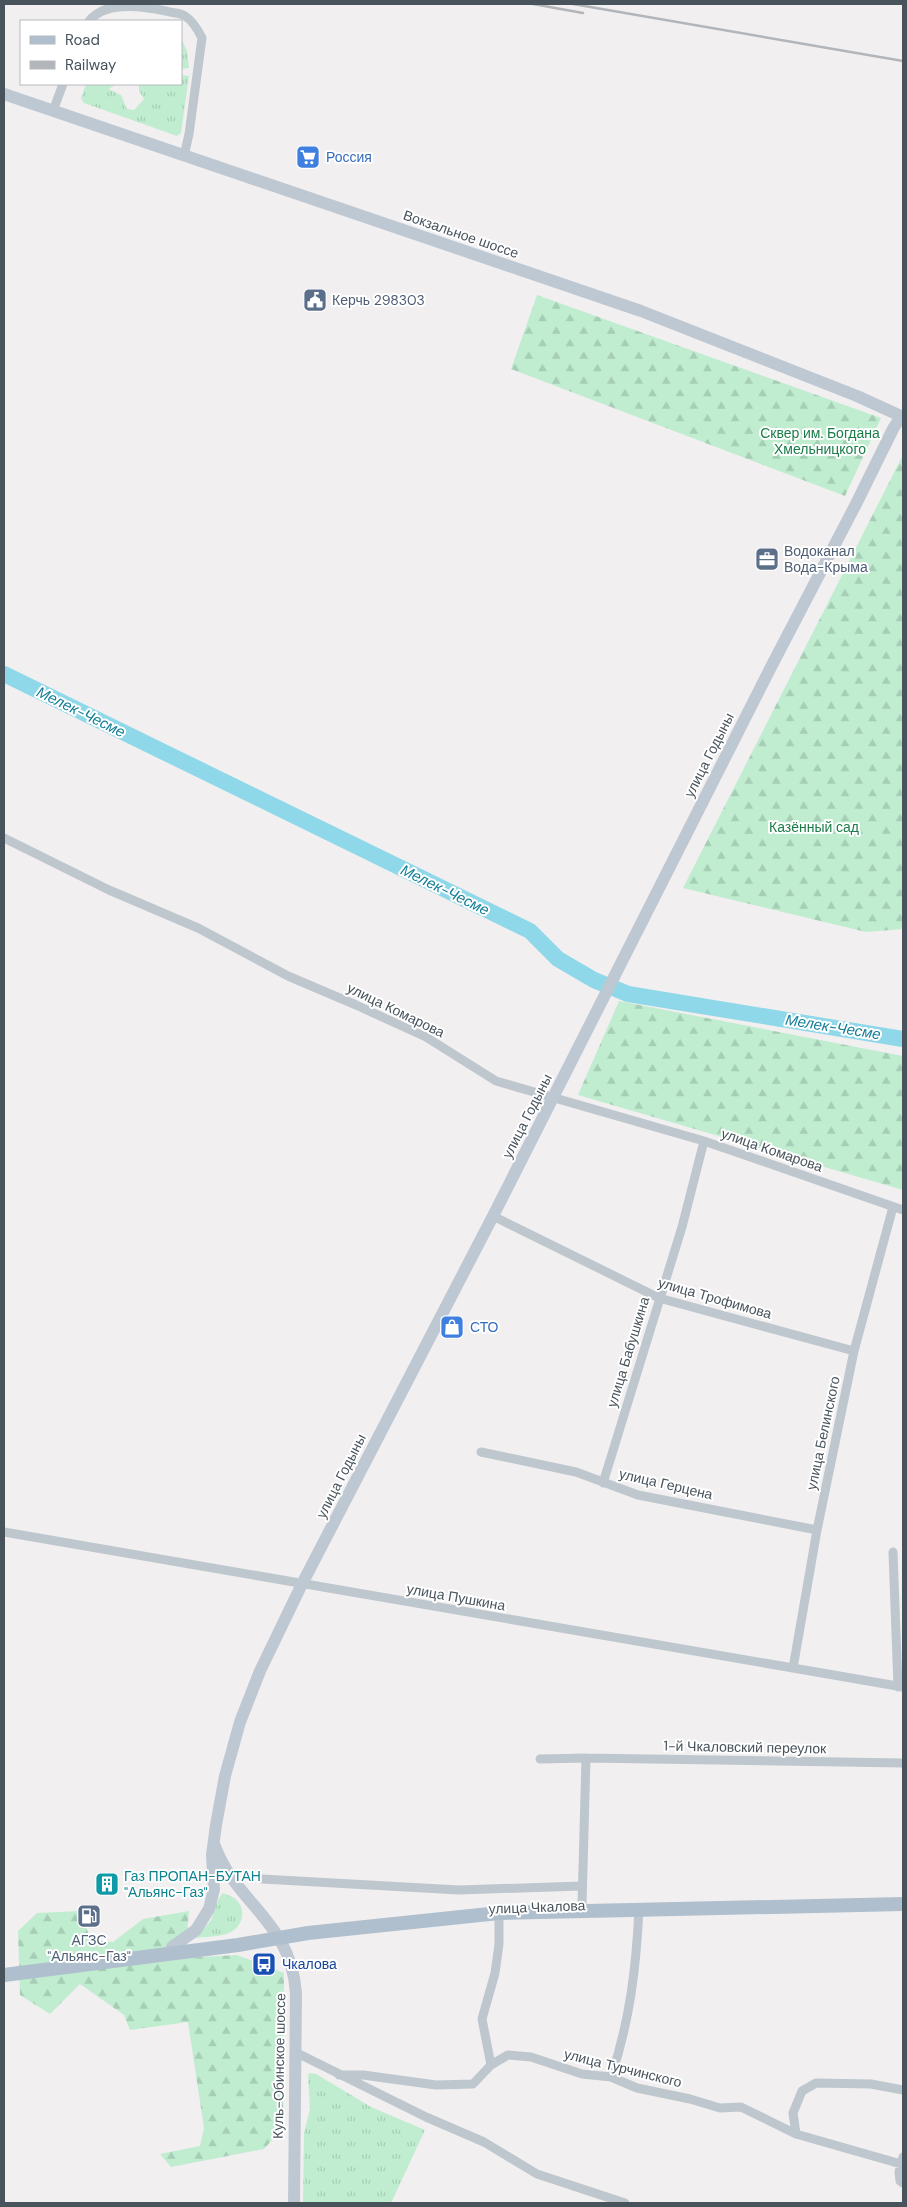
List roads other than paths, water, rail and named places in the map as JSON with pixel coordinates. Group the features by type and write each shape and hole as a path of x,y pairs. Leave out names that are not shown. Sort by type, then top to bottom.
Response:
{"main road":[{"name":"Вокзальное шоссе","path":"4,94 641,311 903,416"},
{"name":"улица Годыны","path":"173,1950 196,1930 209,1909 214,1888 212,1855 225,1776 240,1722 260,1671 302,1584 493,1216 602,998 894,427 903,416"},
{"path":"214,1844 229,1874 278,1936"},
{"name":"улица Чкалова","path":"5,1972 278,1936 306,1928 498,1910 903,1899"},
{"name":"улица Чкалова","path":"639,1906 903,1904"},
{"name":"Куль-Обинское шоссе","path":"278,1936 290,1960 295,1980 294,2203"}],"street":[{"path":"90,20 99,12 115,6 135,5 185,16 194,25 202,38 189,134 184,156"},
{"path":"53,111 63,85"},
{"name":"улица Комарова","path":"4,838 109,890 198,928 288,976 356,1004 426,1037 496,1081 554,1096 704,1141 903,1210"},
{"name":"улица Бабушкина","path":"603,1483 682,1227 704,1141"},
{"name":"улица Белинского","path":"793,1668 817,1530 854,1352 893,1207"},
{"name":"улица Трофимова","path":"493,1216 659,1298 854,1352"},
{"name":"улица Герцена","path":"481,1452 576,1472 638,1495 817,1530"},
{"name":"улица Пушкина","path":"4,1532 901,1687"},
{"path":"893,1552 901,1687"},
{"path":"582,1908 581,1886 586,1758"},
{"name":"1-й Чкаловский переулок","path":"540,1759 586,1758 903,1763"},
{"path":"262,1879 458,1890 581,1886"},
{"path":"611,2077 624,2039 633,1988 639,1906"},
{"path":"491,2065 482,2019 494,1973 499,1944 498,1910"},
{"name":"улица Турчинского","path":"295,2052 426,2117 484,2142 537,2174 625,2203"},
{"name":"улица Турчинского","path":"339,2075 364,2075 436,2086 473,2084 491,2065 508,2055 531,2057 582,2074 611,2077 637,2088 690,2099 720,2108 741,2107 796,2134 902,2161"},
{"path":"796,2134 793,2113 802,2091 816,2082 871,2084 903,2090"},
{"path":"902,2161 899,2172 900,2181 903,2183"}],"waterway":[{"name":"Мелек-Чесме","path":"4,674 530,931 558,959 594,980 628,994 903,1039"}],"railway":[{"path":"533,4 583,13"},
{"path":"573,4 903,61"}],"place":[{"name":"Россия","path":"308,157"},
{"name":"Керчь 298303","path":"315,300"},
{"name":"Водоканал Вода-Крыма","path":"767,559"},
{"name":"СТО","path":"452,1327"},
{"name":"Газ ПРОПАН-БУТАН \"Альянс-Газ\"","path":"107,1884"},
{"name":"АГЗС \"Альянс-Газ\"","path":"89,1916"},
{"name":"Чкалова","path":"264,1964"}],"park label":[{"name":"Сквер им. Богдана Хмельницкого","path":"820,442"},
{"name":"Казённый сад","path":"814,827"}]}
